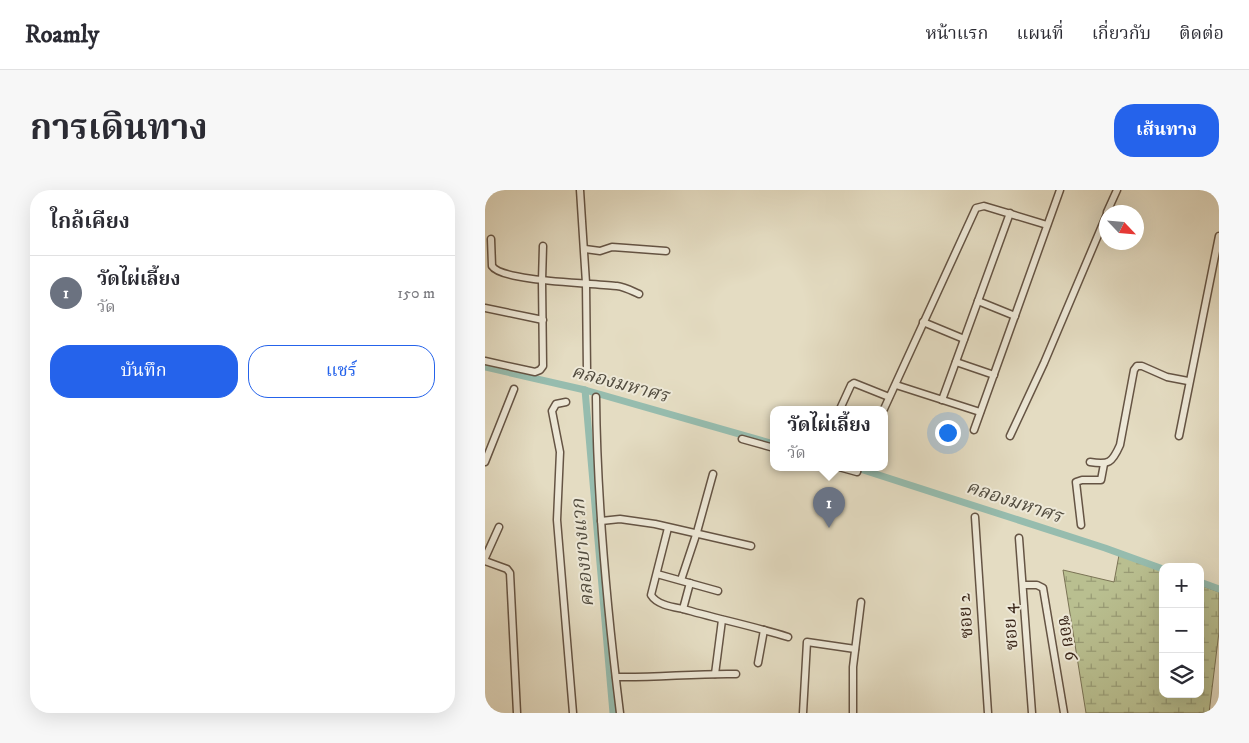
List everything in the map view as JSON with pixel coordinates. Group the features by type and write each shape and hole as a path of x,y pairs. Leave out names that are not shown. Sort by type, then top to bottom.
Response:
{"street":[{"path":"580,190 585,250 584,283 587,372"},
{"path":"974,430 1060,190"},
{"path":"1110,205 1117,190"},
{"path":"884,406 976,208 985,206 1047,225"},
{"path":"942,400 1010,213"},
{"path":"1010,436 1044,363 1099,232"},
{"path":"1179,436 1219,236"},
{"path":"491,239 492,266 499,273 542,281 619,286 639,294"},
{"path":"485,361 535,372 543,366 543,246"},
{"path":"585,250 600,251 612,247 665,251"},
{"path":"977,301 1015,316"},
{"path":"485,308 543,320"},
{"path":"923,322 964,339"},
{"path":"956,362 994,375"},
{"path":"1090,462 1104,464 1111,461 1120,446 1134,370 1137,366 1143,366 1167,378 1189,382"},
{"path":"842,406 854,383 889,397"},
{"path":"895,385 980,412"},
{"path":"485,462 514,389"},
{"path":"596,397 596,458 620,713"},
{"path":"567,402 556,404 552,411 560,452 557,520 573,713"},
{"path":"742,439 770,447"},
{"path":"1081,525 1076,482 1082,480 1101,480 1104,464"},
{"path":"681,580 713,474"},
{"name":"ซอย 2","path":"975,517 988,713"},
{"path":"601,521 620,519 697,532 751,546"},
{"path":"499,527 485,560 510,572 517,713"},
{"path":"668,528 657,574 651,590 653,599 662,604 787,637"},
{"name":"ซอย 4","path":"1019,538 1032,713"},
{"path":"657,574 719,591"},
{"path":"683,609 690,583"},
{"name":"ซอย 6","path":"1023,585 1037,585 1043,588 1064,713"},
{"path":"853,713 853,667 861,602"},
{"path":"715,674 722,620"},
{"path":"758,663 764,630"},
{"path":"803,713 807,642 855,649"},
{"path":"616,677 652,678 736,674"}],"green space":[{"path":"1119,555 1159,570 1159,698 1204,698 1204,586 1219,592 1219,632 1209,713 1086,713 1063,570 1114,582"}],"waterway":[{"name":"คลองมหาศร","path":"485,367 585,390 770,443"},
{"name":"คลองบางแวก","path":"585,390 613,713"},
{"name":"คลองมหาศร","path":"866,471 1105,548 1159,568"},
{"name":"คลองมหาศร","path":"1204,583 1219,589"}],"place":[{"name":"วัดไผ่เลี้ยง","path":"829,528"}]}
